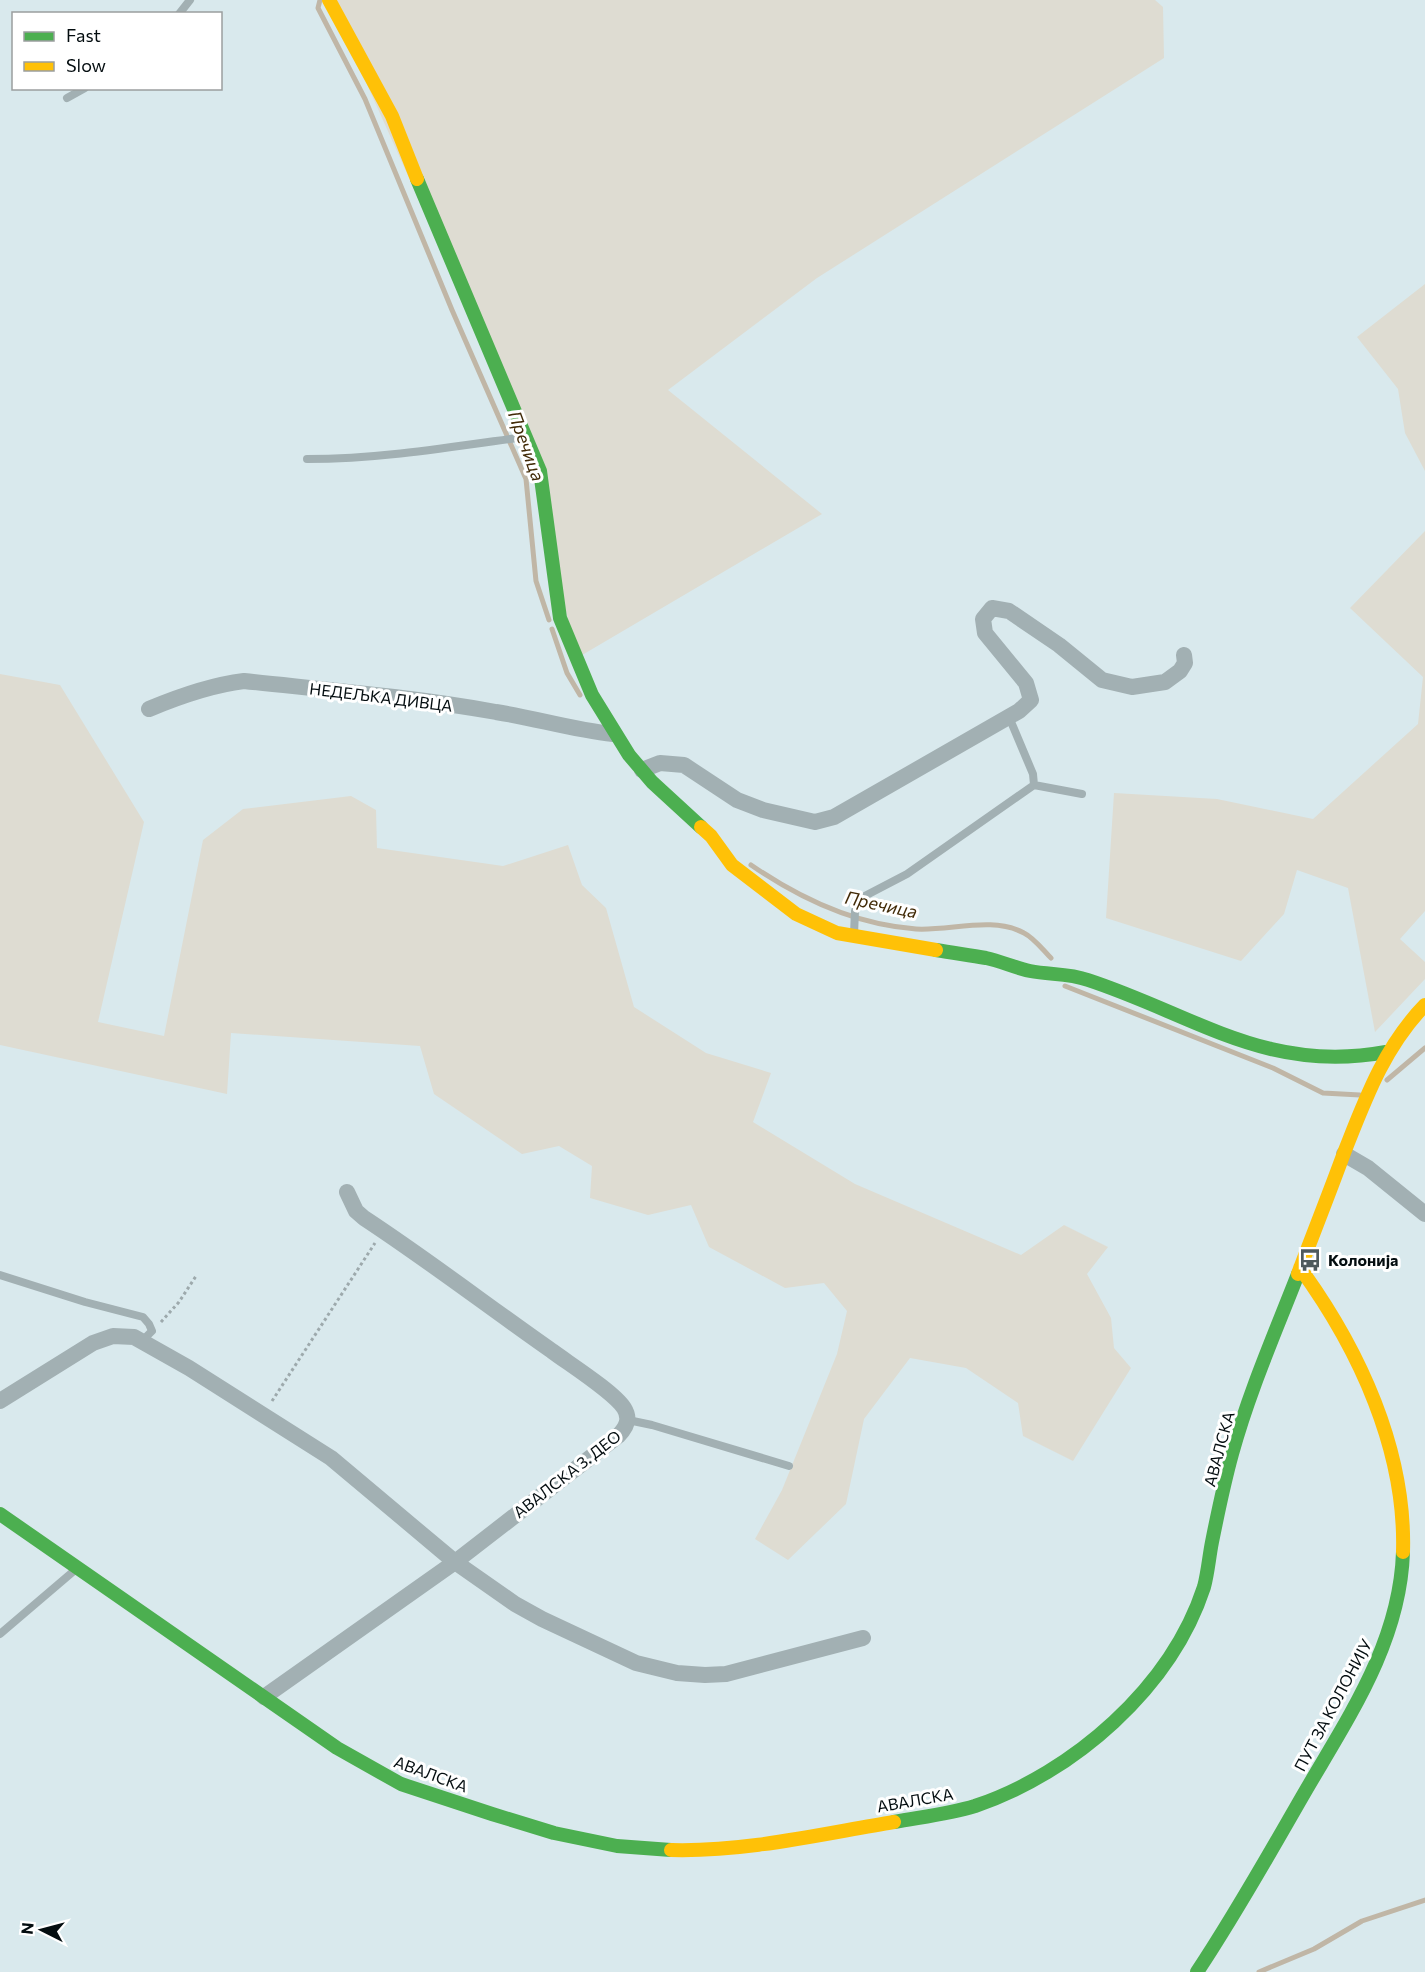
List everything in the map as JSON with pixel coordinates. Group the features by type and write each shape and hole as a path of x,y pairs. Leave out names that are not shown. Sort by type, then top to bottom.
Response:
{"street":[{"path":"328,0 392,116 523,437 540,471 560,618 592,695 614,734 642,770 711,836 732,865 796,914 820,927 854,930 1037,972 1067,974 1131,995 1209,1030 1289,1052 1330,1057 1367,1057 1386,1052"},
{"path":"642,770 660,763 684,765 737,800 763,810 815,822 834,817 1009,717 1031,700 1026,683 985,633 983,620 992,608 1009,611 1059,645 1102,680 1132,687 1165,682 1180,671 1185,663 1184,655"},
{"name":"НЕДЕЉКА ДИВЦА","path":"149,709 181,696 226,683 244,681 449,704 591,732 614,734"},
{"name":"АВАЛСКА","path":"0,1514 337,1748 401,1784 556,1833 595,1842 649,1849 715,1848 808,1836 972,1807 1012,1791 1056,1768 1090,1742 1126,1710 1151,1681 1188,1622 1203,1588 1212,1540 1239,1429 1300,1268 1386,1052 1411,1017 1425,1005"},
{"path":"1344,1154 1368,1168 1425,1214"},
{"name":"АВАЛСКА 3. ДЕО","path":"264,1697 455,1562 618,1437 625,1429 628,1420 624,1408 614,1398 356,1211 347,1192"},
{"name":"ПУТ ЗА КОЛОНИЈУ","path":"1197,1972 1228,1925 1352,1712 1383,1650 1404,1566 1402,1503 1387,1434 1361,1371 1319,1293 1300,1268"},
{"path":"0,1401 93,1343 113,1336 147,1335 263,1416 332,1458 455,1562 515,1604 636,1663 677,1673 726,1674 863,1638"}],"lane":[{"path":"181,12 190,0"},
{"path":"67,98 81,90"},
{"path":"307,459 337,459 431,451 523,437"},
{"path":"1009,717 1033,774 1034,785"},
{"path":"854,930 855,911 859,899 907,874 1034,785 1082,794"},
{"path":"0,1275 85,1302 143,1317 149,1324 147,1335"},
{"path":"628,1420 789,1466"},
{"path":"0,1634 77,1569"}],"path":[{"path":"263,1416 383,1230"},
{"path":"147,1335 179,1302 196,1276"}],"shaded area":[{"path":"329,0 1155,0 1163,7 1164,58 817,278 668,390 822,514 577,658 525,436"},
{"path":"1425,284 1425,471 1405,433 1398,389 1357,337"},
{"path":"1425,531 1425,911 1400,939 1425,962 1425,979 1375,1032 1348,888 1297,870 1284,914 1241,961 1106,918 1114,793 1217,799 1313,819 1418,724 1423,677 1350,608"},
{"path":"0,674 60,685 144,822 98,1022 164,1036 203,840 243,809 351,796 376,810 377,848 503,866 568,845 582,885 606,908 634,1007 706,1053 771,1073 753,1122 855,1184 1021,1255 1064,1225 1108,1247 1087,1274 1111,1318 1114,1348 1131,1368 1073,1461 1023,1436 1018,1403 966,1368 910,1358 864,1419 846,1504 788,1560 755,1539 782,1490 837,1354 847,1311 824,1283 785,1288 709,1247 691,1205 648,1215 590,1198 592,1166 559,1146 522,1154 434,1094 420,1046 231,1033 227,1094 0,1045"}],"waterway":[{"name":"Пречица","path":"320,0 318,8 365,99 452,310 526,479 536,581 549,620"},
{"name":"Пречица","path":"552,629 567,673 580,695"},
{"name":"Пречица","path":"751,865 808,899 850,916 916,929 999,925 1024,933 1051,958"},
{"name":"Пречица","path":"1065,986 1273,1068 1323,1093 1360,1095"},
{"name":"Пречица","path":"1387,1080 1425,1048"},
{"path":"1259,1972 1314,1949 1362,1921 1425,1900"}],"traffic: fast":[{"path":"417,179 540,471 560,618 592,695 629,755 652,782 701,827"},
{"path":"936,950 986,958 1030,971 1081,978 1127,994 1232,1037 1267,1048 1304,1055 1343,1057 1386,1052"},
{"path":"894,1822 975,1806 1012,1791 1047,1772 1082,1749 1114,1722 1143,1692 1168,1659 1189,1624 1204,1587 1221,1498 1239,1431 1298,1274"},
{"path":"0,1514 337,1748 401,1784 554,1833 617,1846 671,1850"},
{"path":"1197,1972 1251,1885 1368,1680 1382,1649 1392,1618 1400,1586 1403,1552"}],"traffic: slow":[{"path":"329,0 392,116 417,179"},
{"path":"701,827 711,836 732,865 796,914 837,933 936,950"},
{"path":"1298,1274 1368,1094 1398,1038 1425,1005"},
{"path":"1300,1268 1341,1332 1375,1402 1396,1476 1402,1514 1403,1552"},
{"path":"671,1850 755,1845 894,1822"}],"place":[{"name":"Колонија","path":"1310,1260"}]}
